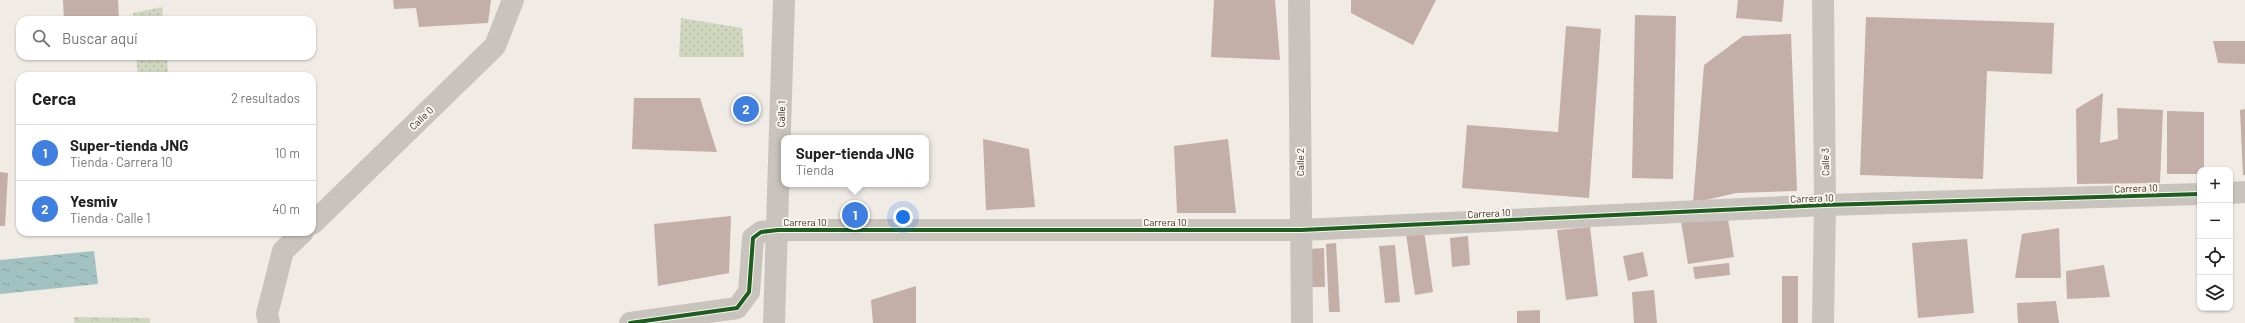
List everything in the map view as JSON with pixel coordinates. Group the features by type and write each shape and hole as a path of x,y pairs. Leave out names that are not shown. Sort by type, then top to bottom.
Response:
{"street":[{"name":"Calle 0","path":"316,220 494,46 513,0"},
{"name":"Calle 1","path":"774,317 778,230 784,0"},
{"name":"Calle 2","path":"1299,0 1302,323"},
{"name":"Calle 3","path":"1823,0 1825,205 1823,323"},
{"path":"2233,193 2245,192"},
{"name":"Carrera 10","path":"630,323 737,308 750,292 753,238 761,232 778,230 1301,230 1825,205 2197,194"},
{"path":"269,323 267,314 284,251 299,236"}],"green space":[{"path":"162,7 163,16 133,16 133,13"},
{"path":"681,18 742,28 744,57 679,57"},
{"path":"136,60 167,60 168,72 138,72"},
{"path":"74,317 150,318 150,323 74,323"}],"water":[{"path":"94,251 98,284 0,294 0,260"}],"building":[{"path":"63,0 118,0 119,16 64,16"},
{"path":"393,0 491,0 488,23 419,27 416,8 394,9"},
{"path":"1214,0 1275,0 1280,60 1211,57"},
{"path":"1351,0 1436,0 1413,45 1351,13"},
{"path":"1738,0 1784,0 1782,22 1736,18"},
{"path":"1635,15 1676,16 1673,179 1632,178"},
{"path":"1866,17 2054,23 2052,74 1987,71 1983,179 1860,175"},
{"path":"1566,26 1601,29 1589,198 1462,188 1467,125 1558,132"},
{"path":"1791,34 1797,191 1736,193 1693,203 1704,65 1743,36"},
{"path":"2213,41 2245,41 2245,64 2218,63"},
{"path":"2103,93 2100,143 2118,139 2117,108 2163,110 2160,183 2077,184 2076,109"},
{"path":"634,98 700,98 717,152 632,149"},
{"path":"2245,109 2245,175 2243,175 2240,110"},
{"path":"2167,111 2204,112 2204,167 2197,167 2197,174 2167,174"},
{"path":"983,139 1029,149 1035,207 986,210"},
{"path":"1228,139 1236,213 1177,213 1174,146"},
{"path":"0,172 8,173 5,226 0,226"},
{"path":"1727,213 1734,257 1688,264 1681,221"},
{"path":"731,216 729,273 658,286 654,224"},
{"path":"1590,227 1598,296 1566,300 1557,230"},
{"path":"2059,228 2061,278 2015,278 2022,234"},
{"path":"1424,231 1433,292 1415,295 1406,234"},
{"path":"1468,236 1470,265 1452,267 1450,238"},
{"path":"1967,239 1974,313 1918,318 1912,243"},
{"path":"1336,243 1340,312 1329,312 1326,244"},
{"path":"1395,245 1400,302 1385,303 1379,246"},
{"path":"1324,248 1325,287 1311,287 1309,249"},
{"path":"1643,252 1648,276 1628,281 1623,256"},
{"path":"1729,263 1730,275 1695,279 1693,267"},
{"path":"2104,265 2110,297 2067,299 2066,271"},
{"path":"1782,276 1798,276 1798,323 1782,323"},
{"path":"916,286 916,323 873,323 871,300"},
{"path":"1654,290 1657,323 1634,323 1632,292"},
{"path":"2056,301 2059,323 2018,323 2017,303"},
{"path":"1540,310 1540,323 1517,323 1517,311"}],"cycle path":[{"path":"630,323 737,308 749,292 753,238 761,232 778,230 1301,230 1825,205 2197,194"}],"place":[{"name":"Yesmiv","path":"746,109"},
{"name":"Super-tienda JNG","path":"855,215"}]}
